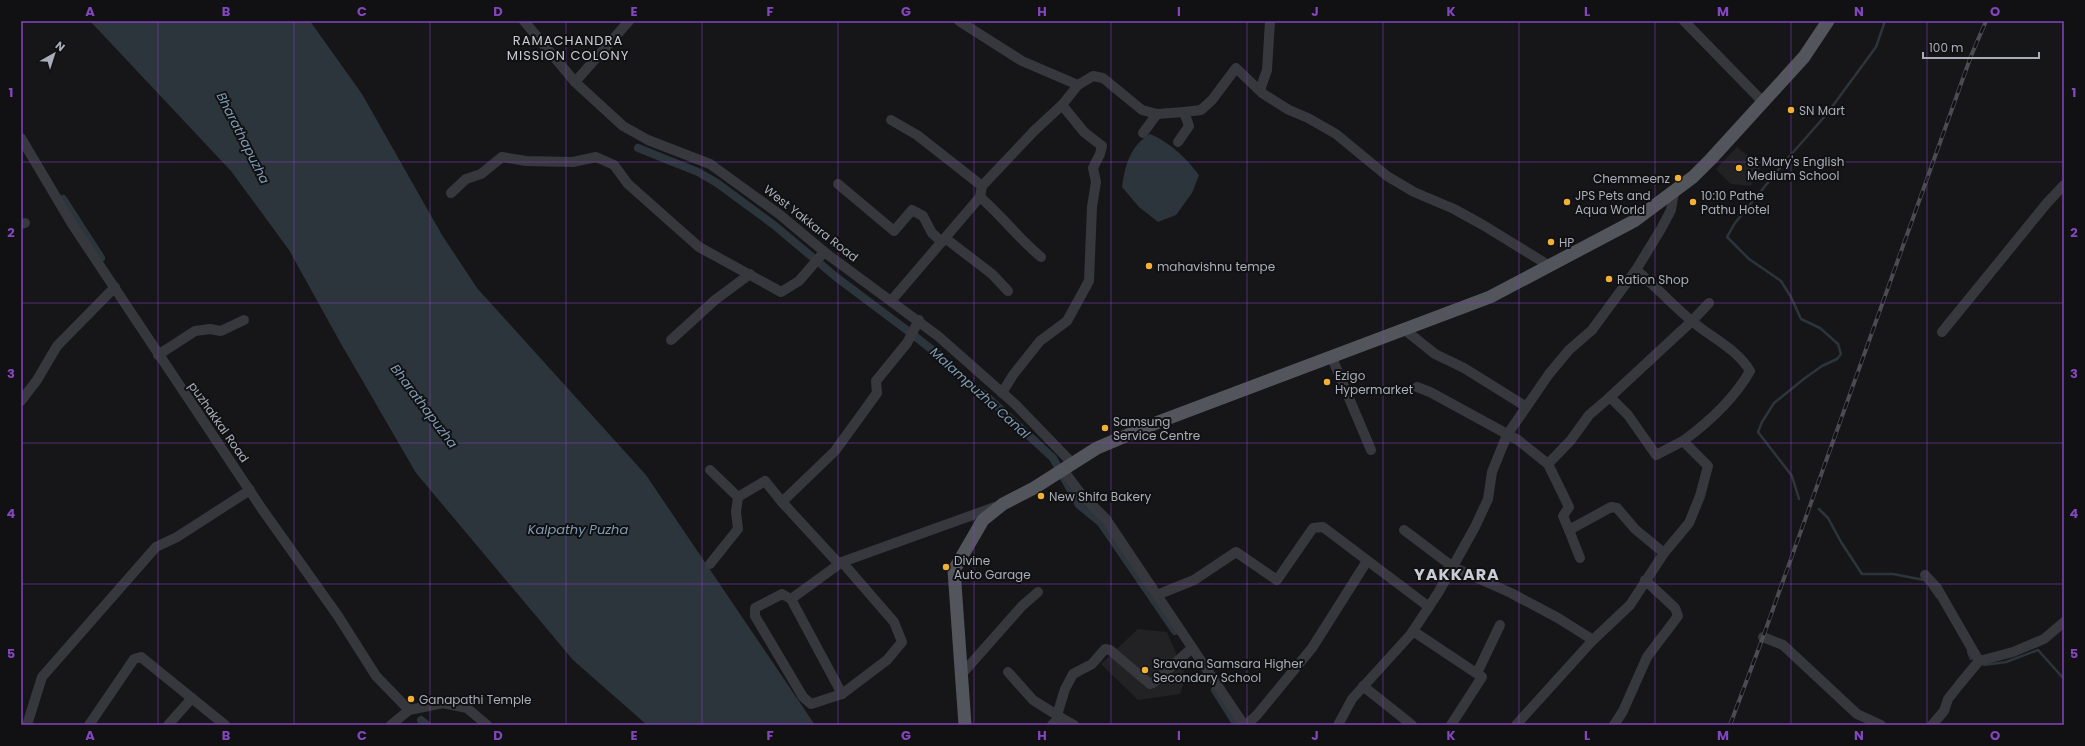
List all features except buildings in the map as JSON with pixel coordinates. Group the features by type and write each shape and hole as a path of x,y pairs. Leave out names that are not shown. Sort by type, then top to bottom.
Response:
{"main road":[{"path":"965,725 954,570 983,520 1003,504 1064,469 1096,448 1161,421 1332,358 1490,297 1548,265 1581,250 1634,221 1674,192 1711,159 1762,101 1804,57 1828,21"}],"street":[{"name":"West Yakkara Road","path":"524,21 575,82 623,126 648,140 710,164 780,214 819,258 891,301 919,320 1002,393 1064,469 1081,494 1106,518 1245,725"},
{"path":"575,82 629,21"},
{"path":"959,21 1022,61 1078,85"},
{"path":"1260,90 1267,70 1270,21"},
{"path":"1684,21 1762,101"},
{"path":"891,301 980,198 982,186 1034,131 1062,105 1078,85 1093,76 1103,78 1142,110 1157,114 1184,112 1201,110 1207,105 1236,68 1260,90 1289,110 1336,134 1387,176 1414,192 1483,225 1548,265"},
{"path":"1002,393 1018,369 1040,341 1067,321 1089,282 1092,207 1096,182 1093,168 1102,146 1084,132 1062,105"},
{"path":"1178,142 1189,126 1184,112"},
{"path":"1143,132 1157,114"},
{"path":"891,120 917,135 982,186"},
{"name":"puzhakkal Road","path":"21,138 72,224 250,490 338,616 376,676 409,710"},
{"path":"451,192 466,179 481,174 502,157 526,161 573,162 596,157 614,165 628,184 699,247 781,292 799,281 819,258"},
{"path":"838,184 894,231 912,210 923,216 932,233 992,274 1008,291"},
{"path":"1942,332 2047,202 2064,185"},
{"path":"1338,725 1352,699 1413,631 1429,608 1453,567 1488,499 1492,472 1507,435 1525,406 1569,350 1592,330 1636,270 1668,217 1674,192"},
{"path":"980,198 998,212 1028,247 1041,257"},
{"path":"1610,397 1628,415 1656,455 1683,441 1707,424 1744,382 1750,371 1745,362 1730,348 1692,321 1636,270"},
{"path":"670,340 716,300 750,274"},
{"path":"21,401 37,380 57,346 114,286"},
{"path":"1548,464 1571,440 1589,415 1692,321 1709,303"},
{"path":"158,354 195,331 210,329 221,331 244,320"},
{"path":"782,502 835,451 877,393 876,381 907,343 919,320"},
{"path":"1405,330 1435,354 1490,383 1501,392 1525,406"},
{"path":"1332,358 1372,450"},
{"path":"1417,387 1430,392 1518,440 1548,464 1569,507 1563,516 1580,558"},
{"path":"1516,725 1593,640 1630,605 1664,553 1689,523 1700,496 1708,466 1683,441"},
{"path":"710,470 738,498"},
{"path":"710,564 738,529 736,512 738,498 764,480 782,502 894,622 902,642 887,660 842,694 811,704 804,697 755,616 755,608 782,594 791,599 842,694"},
{"path":"27,725 42,677 129,580 156,547 177,537 250,490"},
{"path":"791,599 840,563 1003,504"},
{"path":"1569,530 1611,506 1617,508 1635,529 1664,553"},
{"path":"1157,595 1194,580 1236,552 1277,580 1312,528 1323,527 1429,608"},
{"path":"1404,530 1453,567 1511,593 1593,640"},
{"path":"1245,725 1257,715 1312,648 1368,561"},
{"path":"1925,575 1937,588 1979,661"},
{"path":"1614,725 1647,657 1678,616 1675,608 1645,580"},
{"path":"961,675 1022,606 1038,592"},
{"path":"1932,725 1944,711 1948,699 1979,661 2013,652 2044,638 2064,622"},
{"path":"1477,673 1500,625"},
{"path":"1413,631 1482,677 1451,725"},
{"path":"1763,637 1783,645 1857,714 1881,725"},
{"path":"1052,725 1058,716 1065,690 1073,674 1092,664 1105,649 1110,650 1148,683 1152,684 1192,648"},
{"path":"89,725 134,659 141,657 225,725"},
{"path":"1008,672 1033,700 1074,725"},
{"path":"1363,686 1412,725"},
{"path":"168,725 192,698"},
{"path":"391,725 409,710 443,703 467,708 487,725"}],"shaded area":[{"name":"St Mary's English Medium School","path":"1737,147 1761,166 1751,186 1731,184 1716,169"},
{"name":"Sravana Samsara Higher Secondary School","path":"1138,629 1167,632 1186,677 1180,694 1138,700 1101,664"}],"water":[{"name":"Kalpathy Puzha","path":"90,21 310,21 362,94 442,235 477,288 646,475 815,725 647,725 573,660 416,473 340,342 289,250 231,171"},
{"path":"1150,134 1165,142 1177,151 1199,175 1192,193 1176,215 1158,222 1139,207 1122,187 1127,164 1133,150"}],"waterway":[{"path":"1799,499 1792,476 1758,432 1762,422 1774,403 1805,378 1822,366 1837,359 1841,354 1838,344 1820,328 1801,319 1791,297 1781,281 1749,259 1727,237 1735,223 1788,158 1826,115 1876,47 1885,21"},
{"name":"Malampuzha Canal","path":"638,148 698,172 717,183 774,225 836,277 940,356 968,384 985,395 1053,458 1079,505 1101,523 1175,631"},
{"path":"63,199 101,258"},
{"path":"1819,509 1828,518 1841,542 1862,574 1893,574 1924,580"},
{"path":"1930,587 1937,597"},
{"path":"1984,665 2006,662 2038,650 2064,679"},
{"path":"1968,652 1971,659"},
{"name":"Malampuzha Canal","path":"1215,690 1237,725"},
{"path":"421,720 427,725"}],"railway":[{"path":"1730,725 1763,637 1971,56 1986,21"}],"place":[{"name":"SN Mart","path":"1791,110"},
{"name":"St Mary's English Medium School","path":"1739,168"},
{"name":"Chemmeenz","path":"1678,178"},
{"name":"JPS Pets and Aqua World","path":"1567,202"},
{"name":"10:10 Pathe Pathu Hotel","path":"1693,202"},
{"name":"HP","path":"1551,242"},
{"name":"mahavishnu tempe","path":"1149,266"},
{"name":"Ration Shop","path":"1609,279"},
{"name":"Ezigo Hypermarket","path":"1327,382"},
{"name":"Samsung Service Centre","path":"1105,428"},
{"name":"New Shifa Bakery","path":"1041,496"},
{"name":"Divine Auto Garage","path":"946,567"},
{"name":"Sravana Samsara Higher Secondary School","path":"1145,670"},
{"name":"Ganapathi Temple","path":"411,699"}],"district":[{"name":"RAMACHANDRA MISSION COLONY","path":"568,48"},
{"name":"YAKKARA","path":"1457,574"}],"water label":[{"name":"Bharathapuzha","path":"243,138"},
{"name":"Bharathapuzha","path":"424,406"}]}
